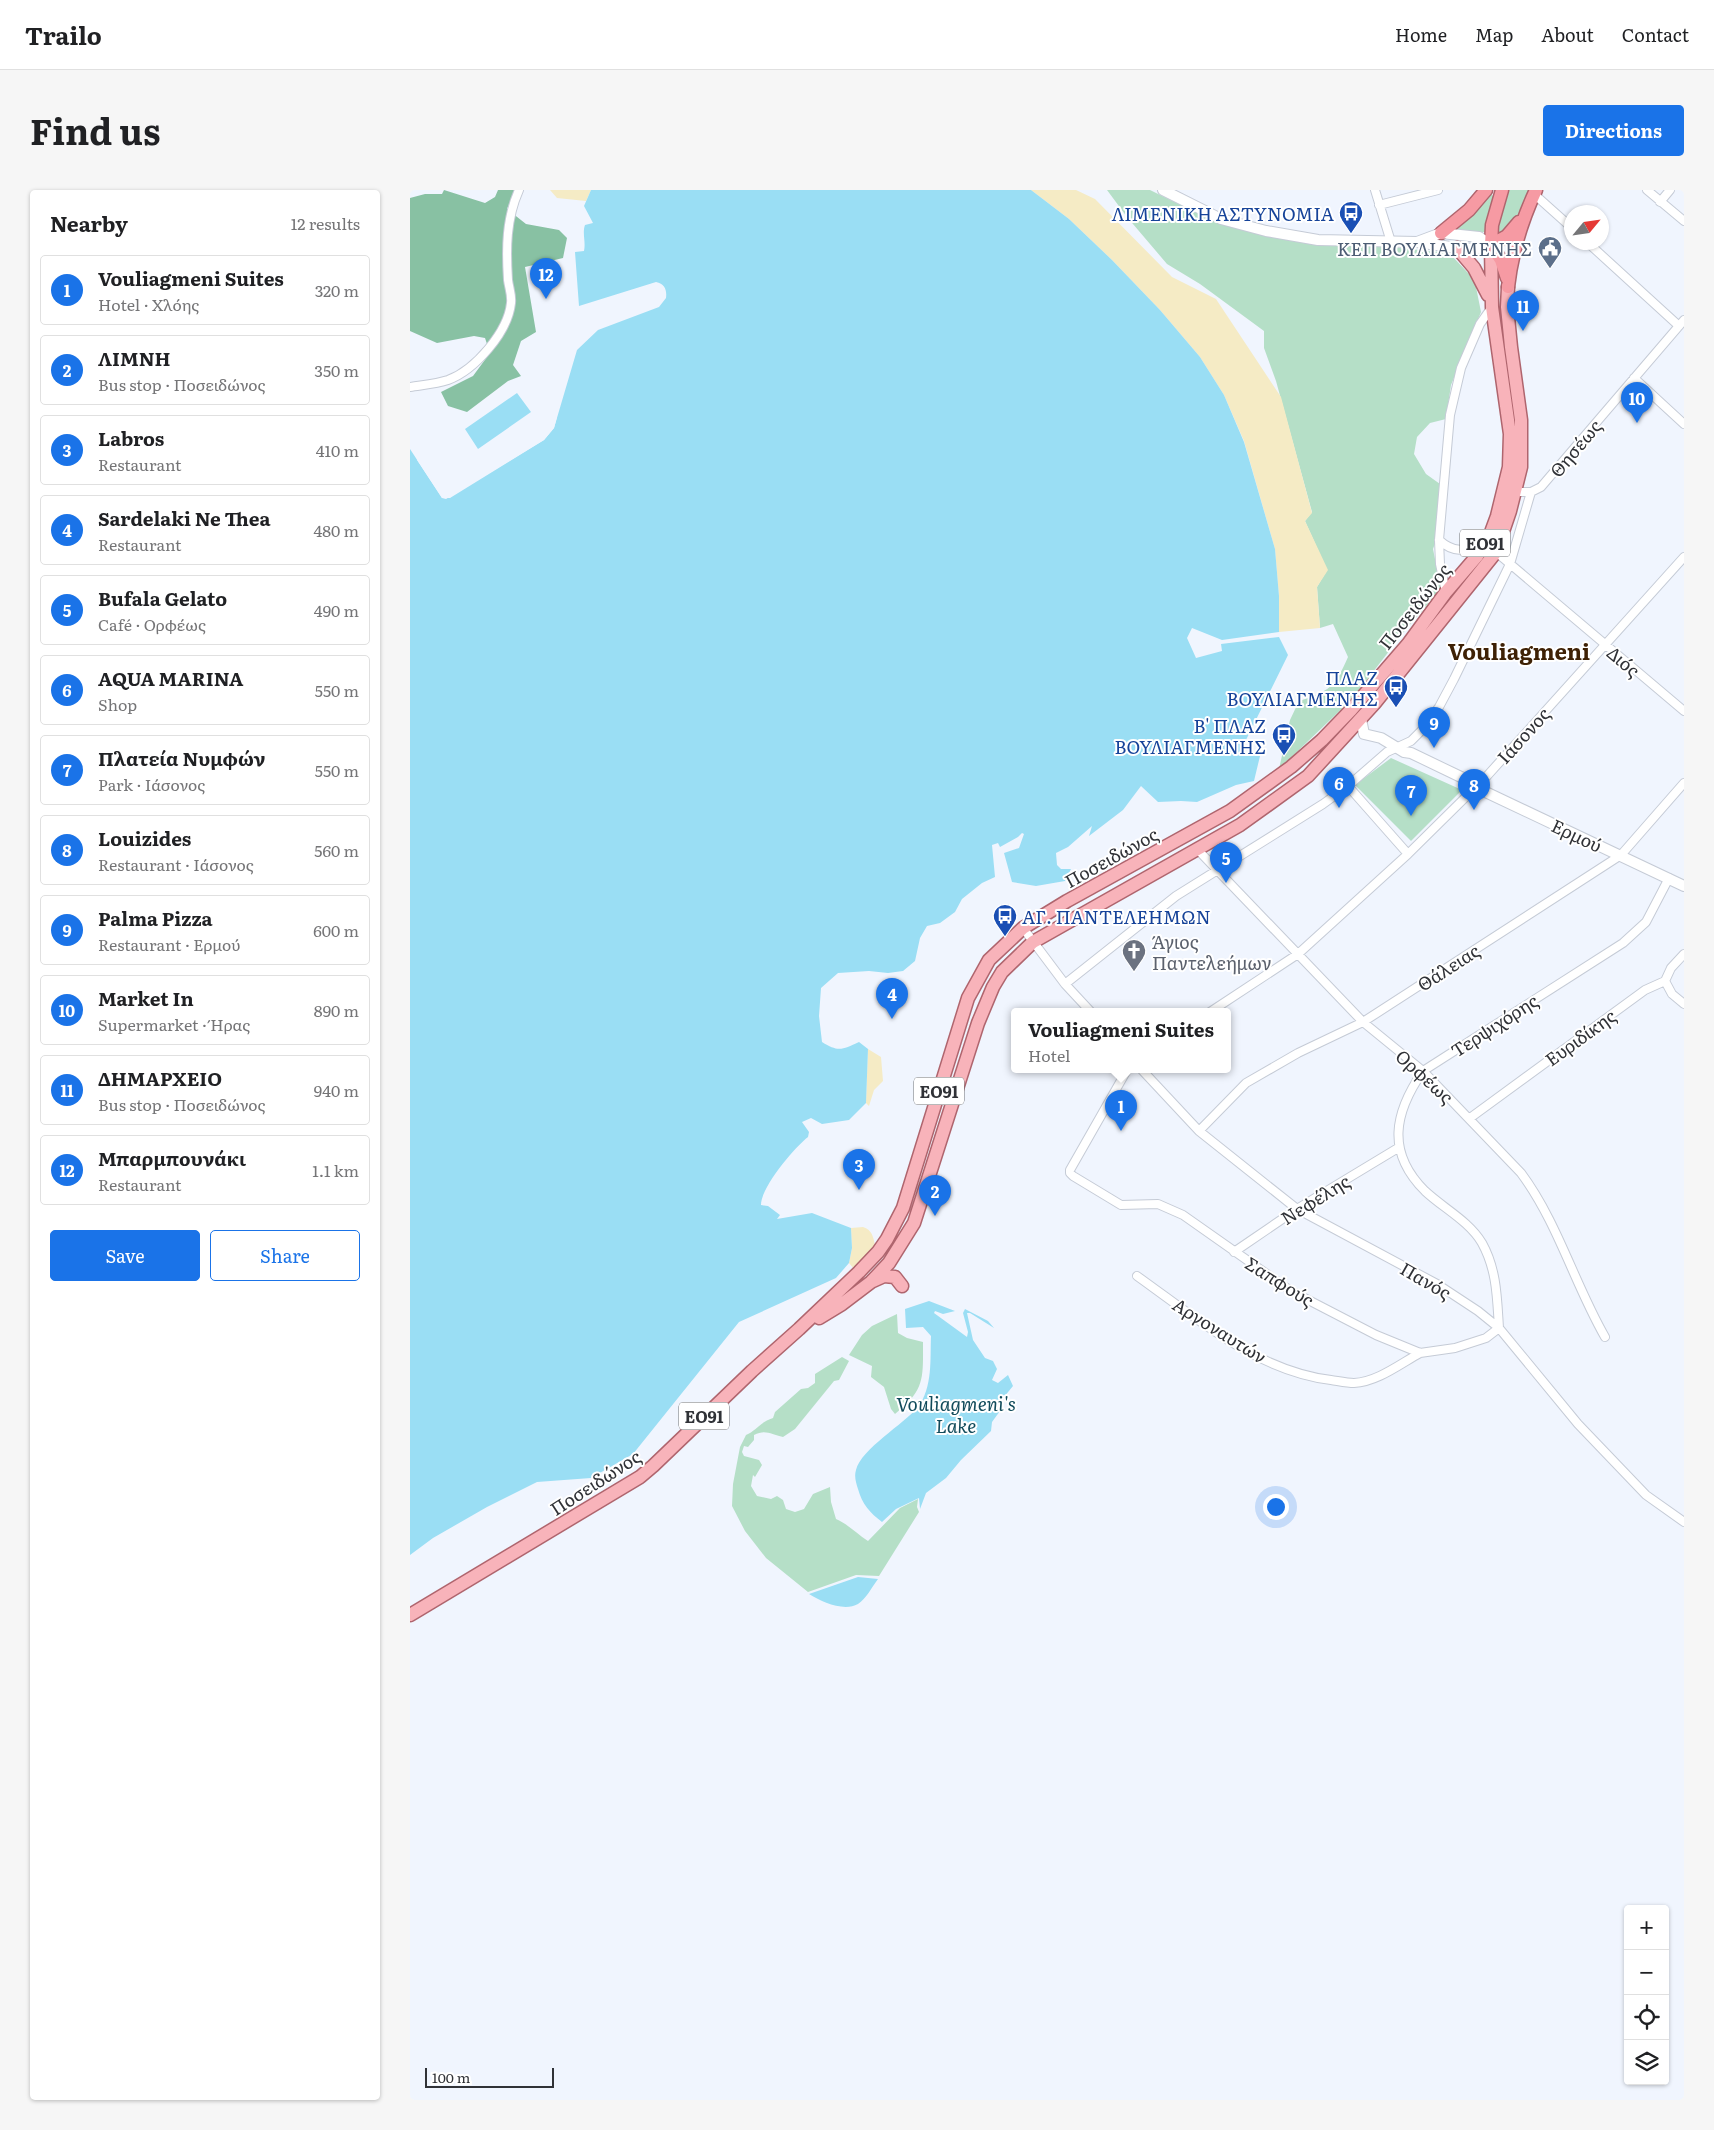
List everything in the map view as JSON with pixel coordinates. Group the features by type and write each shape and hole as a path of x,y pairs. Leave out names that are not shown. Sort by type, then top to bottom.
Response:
{"highway":[{"path":"1441,233 1469,210 1486,190"},
{"name":"ΕΟ91","path":"1491,245 1492,225 1502,190"},
{"name":"ΕΟ91","path":"1524,216 1535,192"},
{"path":"1508,287 1504,267 1491,245 1507,236 1524,216"},
{"name":"Ποσειδώνος","path":"1508,287 1510,268 1524,216"}],"main road":[{"name":"Ποσειδώνος","path":"410,1615 634,1481 654,1466 752,1371 859,1272 888,1238 903,1208 968,998 989,960 1023,928 1068,900 1244,802 1270,784 1316,745 1351,710 1408,644 1446,592 1484,546 1497,516 1509,466 1508,420 1492,306 1491,245"},
{"path":"1456,248 1474,268 1492,306"},
{"name":"Ποσειδώνος","path":"799,1329 842,1304 871,1282 889,1263 914,1223 985,1004 1002,972 1032,942 1254,816 1308,776 1361,719 1496,552 1516,492 1521,467 1522,433 1507,307 1508,287"},
{"path":"888,1238 898,1249"},
{"path":"871,1282 888,1276 895,1278 902,1286"}],"street":[{"path":"410,387 448,380 471,365 500,334 509,316 511,300 507,261 508,227 511,208 518,190"},
{"path":"1163,190 1180,194 1221,219 1266,232 1318,240 1417,242 1456,248 1476,249 1491,245"},
{"path":"1376,190 1379,206 1391,242"},
{"path":"1379,206 1438,190"},
{"path":"1647,190 1684,221"},
{"path":"1660,202 1670,190"},
{"path":"1535,192 1564,220"},
{"path":"1417,242 1441,233 1479,237 1491,245"},
{"path":"1596,250 1681,323"},
{"path":"1446,592 1440,564 1439,540 1450,415 1461,368 1480,324 1492,306"},
{"name":"Θησέως","path":"1531,492 1541,487 1556,471 1681,323"},
{"path":"1634,378 1684,424"},
{"path":"1065,984 1176,896 1348,786 1411,741 1423,729 1439,707 1510,564 1531,492 1516,492"},
{"path":"1439,540 1445,546 1460,551 1484,546"},
{"name":"Διός","path":"1496,552 1684,711"},
{"name":"Ιάσονος","path":"1216,1008 1298,954 1408,854 1605,645 1684,557"},
{"name":"Ερμού","path":"1351,710 1375,737 1381,738 1399,750 1411,753 1463,778 1472,786 1684,886"},
{"name":"Θάλειας","path":"1199,1131 1246,1083 1298,1053 1362,1022 1621,855 1684,783"},
{"path":"1348,786 1408,854"},
{"name":"Ορφέως","path":"1198,849 1362,1022 1423,1071 1521,1173 1535,1192 1605,1337"},
{"name":"Τερψιχόρης","path":"1398,1148 1402,1109 1412,1087 1423,1071 1623,943 1646,922 1669,878"},
{"path":"1023,928 1065,984 1087,1008"},
{"path":"1684,954 1666,975 1665,981 1672,994 1684,1004"},
{"name":"Ευριδίκης","path":"1470,1118 1646,990 1665,981"},
{"name":"Σαπφούς","path":"1125,1073 1070,1173 1121,1205 1158,1204 1183,1215 1291,1291 1376,1335 1420,1353"},
{"name":"Πανός","path":"1145,1073 1199,1131 1297,1209 1437,1284 1478,1311 1499,1328 1578,1424 1646,1495 1684,1522"},
{"path":"1398,1148 1410,1173 1426,1191 1449,1209 1481,1241 1495,1272 1499,1328 1486,1338 1455,1348 1420,1353"},
{"name":"Νεφέλης","path":"1234,1252 1297,1209 1398,1148"},
{"name":"Αργοναυτών","path":"1137,1276 1202,1323 1261,1359 1310,1378 1354,1383 1376,1377 1420,1353"}],"green space":[{"path":"444,190 485,203 495,197 498,190 515,190 507,209 526,224 559,230 567,238 563,258 525,267 536,332 521,341 513,365 521,376 508,381 467,412 448,406 441,392 473,376 490,353 485,338 474,336 437,343 410,331 410,198 425,194 442,194"},
{"path":"1107,190 1150,190 1215,222 1277,236 1440,252 1452,256 1469,274 1476,287 1481,312 1451,385 1446,419 1430,423 1417,437 1414,454 1426,474 1440,484 1440,529 1433,549 1441,589 1407,628 1352,699 1279,769 1290,720 1299,701 1325,691 1335,681 1348,657 1333,624 1320,628 1317,587 1327,570 1305,521 1312,512 1276,381 1264,348 1264,331 1200,284 1167,264"},
{"path":"1509,190 1530,190 1516,221 1498,237 1499,214"},
{"path":"1490,193 1494,197 1488,216 1486,232 1449,232"},
{"path":"1391,758 1462,790 1411,841 1355,785"},
{"path":"897,1314 898,1333 907,1338 923,1342 923,1365 917,1390 905,1406 895,1414 891,1409 884,1387 871,1377 872,1366 849,1355 862,1335 872,1326"},
{"path":"842,1357 849,1361 839,1380 834,1381 795,1429 783,1437 768,1433 758,1433 754,1435 754,1440 748,1447 744,1446 742,1452 744,1456 759,1460 762,1465 755,1477 753,1475 751,1486 757,1496 771,1499 777,1496 783,1500 786,1509 795,1512 804,1509 813,1494 830,1487 831,1502 836,1519 868,1541 900,1508 918,1499 917,1507 919,1512 879,1576 856,1575 808,1592 766,1558 745,1531 732,1506 733,1484 740,1447 746,1435 773,1418 775,1412 801,1389 808,1388 815,1383 815,1374"}],"sand":[{"path":"550,190 591,190 586,201 557,198"},
{"path":"1031,190 1076,190 1095,199 1172,277 1216,299 1281,397 1312,513 1305,521 1328,570 1317,587 1320,628 1279,632 1279,596 1275,549 1244,441 1224,395 1200,357 1160,310 1112,260 1069,219"},
{"path":"868,1049 881,1057 883,1081 874,1090 869,1106 866,1103"},
{"path":"863,1227 873,1236 875,1245 871,1253 854,1269 849,1263 852,1248 851,1228"}],"water":[{"path":"591,190 1031,190 1069,219 1112,260 1160,310 1200,357 1224,395 1244,442 1275,549 1279,596 1279,632 1222,640 1192,628 1187,638 1196,658 1222,651 1221,644 1279,637 1288,655 1243,746 1247,756 1254,753 1260,756 1254,781 1236,785 1197,802 1158,802 1141,786 1123,810 1089,836 1092,826 1068,847 1056,853 1057,865 1061,869 1071,869 1065,881 1036,886 1012,882 1004,853 1019,848 1024,834 1022,833 1000,847 998,843 992,845 995,877 982,883 962,899 955,912 940,923 927,926 920,938 915,961 903,971 888,973 869,971 838,973 821,988 819,1016 822,1042 840,1049 859,1042 868,1049 866,1103 849,1120 822,1124 811,1118 802,1122 809,1132 808,1137 772,1178 762,1197 761,1205 768,1206 780,1215 777,1219 812,1213 851,1228 852,1248 849,1263 836,1278 739,1322 633,1454 591,1478 537,1482 487,1507 433,1538 410,1555 410,449 442,498 450,498 544,440 554,428 577,350 598,330 659,307 666,298 665,288 662,284 656,282 579,306 575,252 584,251 585,225 593,223 584,206"},
{"path":"517,393 531,412 478,449 465,429"},
{"name":"Vouliagmeni's Lake","path":"929,1301 955,1311 943,1314 935,1311 934,1313 967,1337 968,1332 963,1313 965,1309 988,1321 994,1328 967,1313 973,1340 985,1358 993,1361 997,1369 992,1380 998,1383 1008,1375 1013,1386 999,1403 1000,1411 992,1422 991,1431 961,1460 946,1478 926,1493 920,1509 919,1498 896,1509 882,1522 864,1504 856,1482 855,1472 860,1462 874,1445 912,1414 923,1399 930,1373 931,1336 923,1327 906,1328 905,1309"},
{"path":"858,1577 878,1579 869,1593 858,1604 846,1607 833,1605 809,1594"}],"pier":[{"path":"555,417 557,417 554,428 544,440 446,499 442,498 417,460 419,458 443,496 446,497 543,438 552,427"}],"place":[{"name":"ΛΙΜΕΝΙΚΗ ΑΣΤΥΝΟΜΙΑ","path":"1351,234"},
{"name":"ΚΕΠ ΒΟΥΛΙΑΓΜΕΝΗΣ","path":"1550,269"},
{"name":"Μπαρμπουνάκι","path":"546,299"},
{"name":"ΔΗΜΑΡΧΕΙΟ","path":"1523,331"},
{"name":"Market In","path":"1637,423"},
{"name":"ΠΛΑΖ ΒΟΥΛΙΑΓΜΕΝΗΣ","path":"1396,708"},
{"name":"Palma Pizza","path":"1434,748"},
{"name":"Β' ΠΛΑΖ ΒΟΥΛΙΑΓΜΕΝΗΣ","path":"1284,756"},
{"name":"AQUA MARINA","path":"1339,808"},
{"name":"Louizides","path":"1474,810"},
{"name":"Πλατεία Νυμφών","path":"1411,816"},
{"name":"Bufala Gelato","path":"1226,883"},
{"name":"ΑΓ. ΠΑΝΤΕΛΕΗΜΩΝ","path":"1005,937"},
{"name":"Άγιος Παντελεήμων","path":"1134,972"},
{"name":"Sardelaki Ne Thea","path":"892,1019"},
{"name":"Vouliagmeni Suites","path":"1121,1131"},
{"name":"Labros","path":"859,1190"},
{"name":"ΛΙΜΝΗ","path":"935,1216"}],"district":[{"name":"Vouliagmeni","path":"1519,650"}]}
